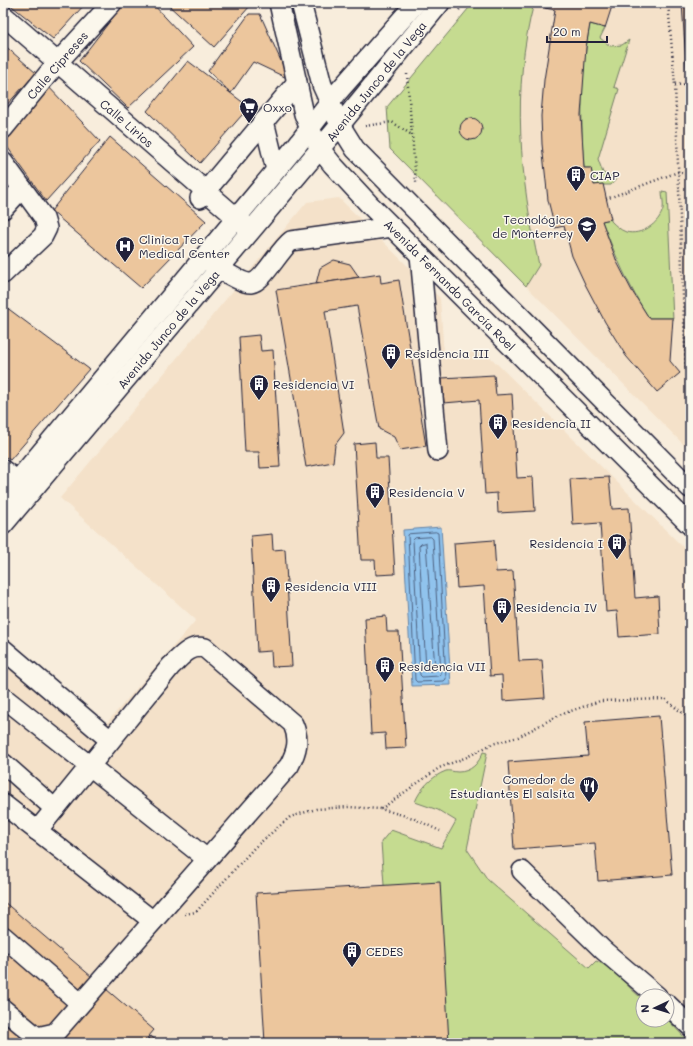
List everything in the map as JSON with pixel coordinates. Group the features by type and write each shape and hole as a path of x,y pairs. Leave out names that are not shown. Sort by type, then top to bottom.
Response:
{"street":[{"name":"Calle Cipreses","path":"3,128 57,63 112,3"},
{"name":"Avenida Fernando García Roel","path":"279,3 297,82 310,129 320,149 334,168 690,525"},
{"path":"301,3 314,56 329,104 349,126 355,149 690,488"},
{"name":"Avenida Junco de la Vega","path":"3,498 310,129 329,104 416,3"},
{"name":"Avenida Junco de la Vega","path":"3,525 17,481 220,268 320,149 349,126 440,3"},
{"name":"Calle Lirios","path":"3,15 203,195 252,231"},
{"path":"203,195 297,82"},
{"path":"264,121 276,170"},
{"path":"3,162 44,218 47,228 43,236 3,274"},
{"path":"3,209 22,188"},
{"path":"203,258 241,280 252,283 258,280 284,246 291,241 392,227"},
{"path":"420,255 438,450"},
{"path":"3,1009 37,1037 55,1033 289,766 298,743 293,724 205,648 201,647 191,649 171,666 37,831"},
{"path":"3,649 110,740"},
{"path":"3,697 207,859"},
{"path":"3,763 56,809"},
{"path":"3,804 153,921"},
{"path":"522,871 603,950 648,988"},
{"path":"3,936 80,1004"},
{"path":"675,1012 690,1026"}],"path":[{"path":"455,14 465,3"},
{"path":"668,3 675,85 687,400 690,404"},
{"path":"407,72 416,183 421,188"},
{"path":"675,85 690,84"},
{"path":"349,126 392,122 412,135"},
{"path":"606,199 678,172 690,175"},
{"path":"381,809 438,768 467,757 492,744 518,738 560,715 600,701 665,699 690,719"},
{"path":"166,906 186,915 196,912 254,848 290,817 316,809 349,807 381,809 413,818 440,831"}],"shaded area":[{"name":"Tecnológico de Monterrey","path":"473,3 690,3 690,451 390,149 387,107"},
{"path":"339,198 440,298 444,356 484,351 690,554 690,1043 159,1043 151,1036 144,1043 3,1043 3,634 104,726 196,620 60,498 307,202"}],"green space":[{"path":"473,3 534,3 522,68 520,101 523,167 532,233 539,265 526,286 390,149 387,107"},
{"path":"590,24 605,28 600,38 610,46 622,45 629,40 614,87 619,89 598,159 603,173 617,178 611,185 594,185 591,168 584,168 582,96"},
{"path":"662,191 667,192 673,318 649,318 623,271 602,221 611,219 616,226 622,230 632,233 649,228 658,219 663,209"},
{"path":"686,199 690,200 690,253"},
{"path":"483,752 487,753 467,849 488,880 589,968 596,961 603,964 615,973 635,992 635,1028 675,1027 688,1041 685,1043 449,1043 384,885 381,842 391,830 441,848 456,821 438,810 415,802 417,797 431,780 441,773 446,771 463,772 471,769 479,760"}],"water":[{"path":"441,527 451,685 412,686 403,530"}],"building":[{"path":"8,3 86,3 53,39"},
{"path":"124,3 152,3 193,47 128,108 79,61"},
{"path":"166,3 250,3 250,6 214,47"},
{"name":"CIAP","path":"547,3 613,3 605,28 590,24 586,47 581,115 584,168 591,168 594,185 603,184 611,219 602,221 617,262 632,291 649,318 673,318 670,361 680,373 657,392 626,356 605,322 572,256 564,226 555,228 548,200 542,144 541,116 544,80 555,10 545,8"},
{"path":"682,3 690,3 690,77 687,77"},
{"path":"249,14 260,14 289,79 253,62 231,93 208,71"},
{"path":"3,44 36,73 3,109"},
{"path":"188,61 249,107 200,163 147,111"},
{"path":"46,84 100,141 46,201 3,141"},
{"path":"471,118 479,121 482,129 479,137 471,140 463,137 460,129 463,121"},
{"path":"110,137 206,221 141,288 51,211"},
{"path":"334,260 350,264 359,277 316,284 320,268"},
{"name":"Residencia III","path":"380,274 381,283 399,280 426,446 400,450 394,437 379,429 357,306 325,311 344,433 335,445 333,462 306,467 276,290"},
{"path":"6,307 89,369 10,460 3,455 3,310"},
{"name":"Residencia VI","path":"259,335 261,351 273,350 280,467 260,468 259,452 245,452 239,337"},
{"name":"Residencia II","path":"494,375 496,395 512,394 517,478 533,477 535,511 498,513 497,493 485,494 479,400 444,403 442,378"},
{"name":"Residencia V","path":"375,442 376,458 388,458 395,574 376,575 375,560 361,560 354,444"},
{"name":"Residencia I","path":"609,477 612,509 629,508 635,598 658,596 660,634 619,637 617,611 606,612 600,523 573,525 570,479"},
{"name":"Residencia VIII","path":"272,534 273,550 285,549 292,666 272,667 271,651 257,652 251,536"},
{"name":"Residencia IV","path":"494,540 496,572 513,571 519,661 542,660 545,698 503,701 502,675 490,676 484,586 457,588 454,543"},
{"name":"Residencia VII","path":"386,616 387,632 399,632 406,748 386,749 385,733 371,734 365,618"},
{"name":"Comedor de Estudiantes El salsita","path":"659,716 672,875 598,881 595,843 514,849 508,762 588,756 585,722"},
{"name":"CEDES","path":"440,882 449,1043 265,1043 256,893"},
{"path":"3,901 154,1030 143,1043 3,1043"},
{"path":"151,1036 159,1043 144,1043"}],"place":[{"name":"Oxxo","path":"249,124"},
{"name":"CIAP","path":"576,192"},
{"name":"Tecnológico de Monterrey","path":"587,243"},
{"name":"Clinica Tec Medical Center","path":"125,263"},
{"name":"Residencia III","path":"391,370"},
{"name":"Residencia VI","path":"259,401"},
{"name":"Residencia II","path":"498,440"},
{"name":"Residencia V","path":"375,509"},
{"name":"Residencia I","path":"617,560"},
{"name":"Residencia VIII","path":"271,603"},
{"name":"Residencia IV","path":"502,624"},
{"name":"Residencia VII","path":"385,683"},
{"name":"Comedor de Estudiantes El salsita","path":"589,803"},
{"name":"CEDES","path":"352,968"}]}
